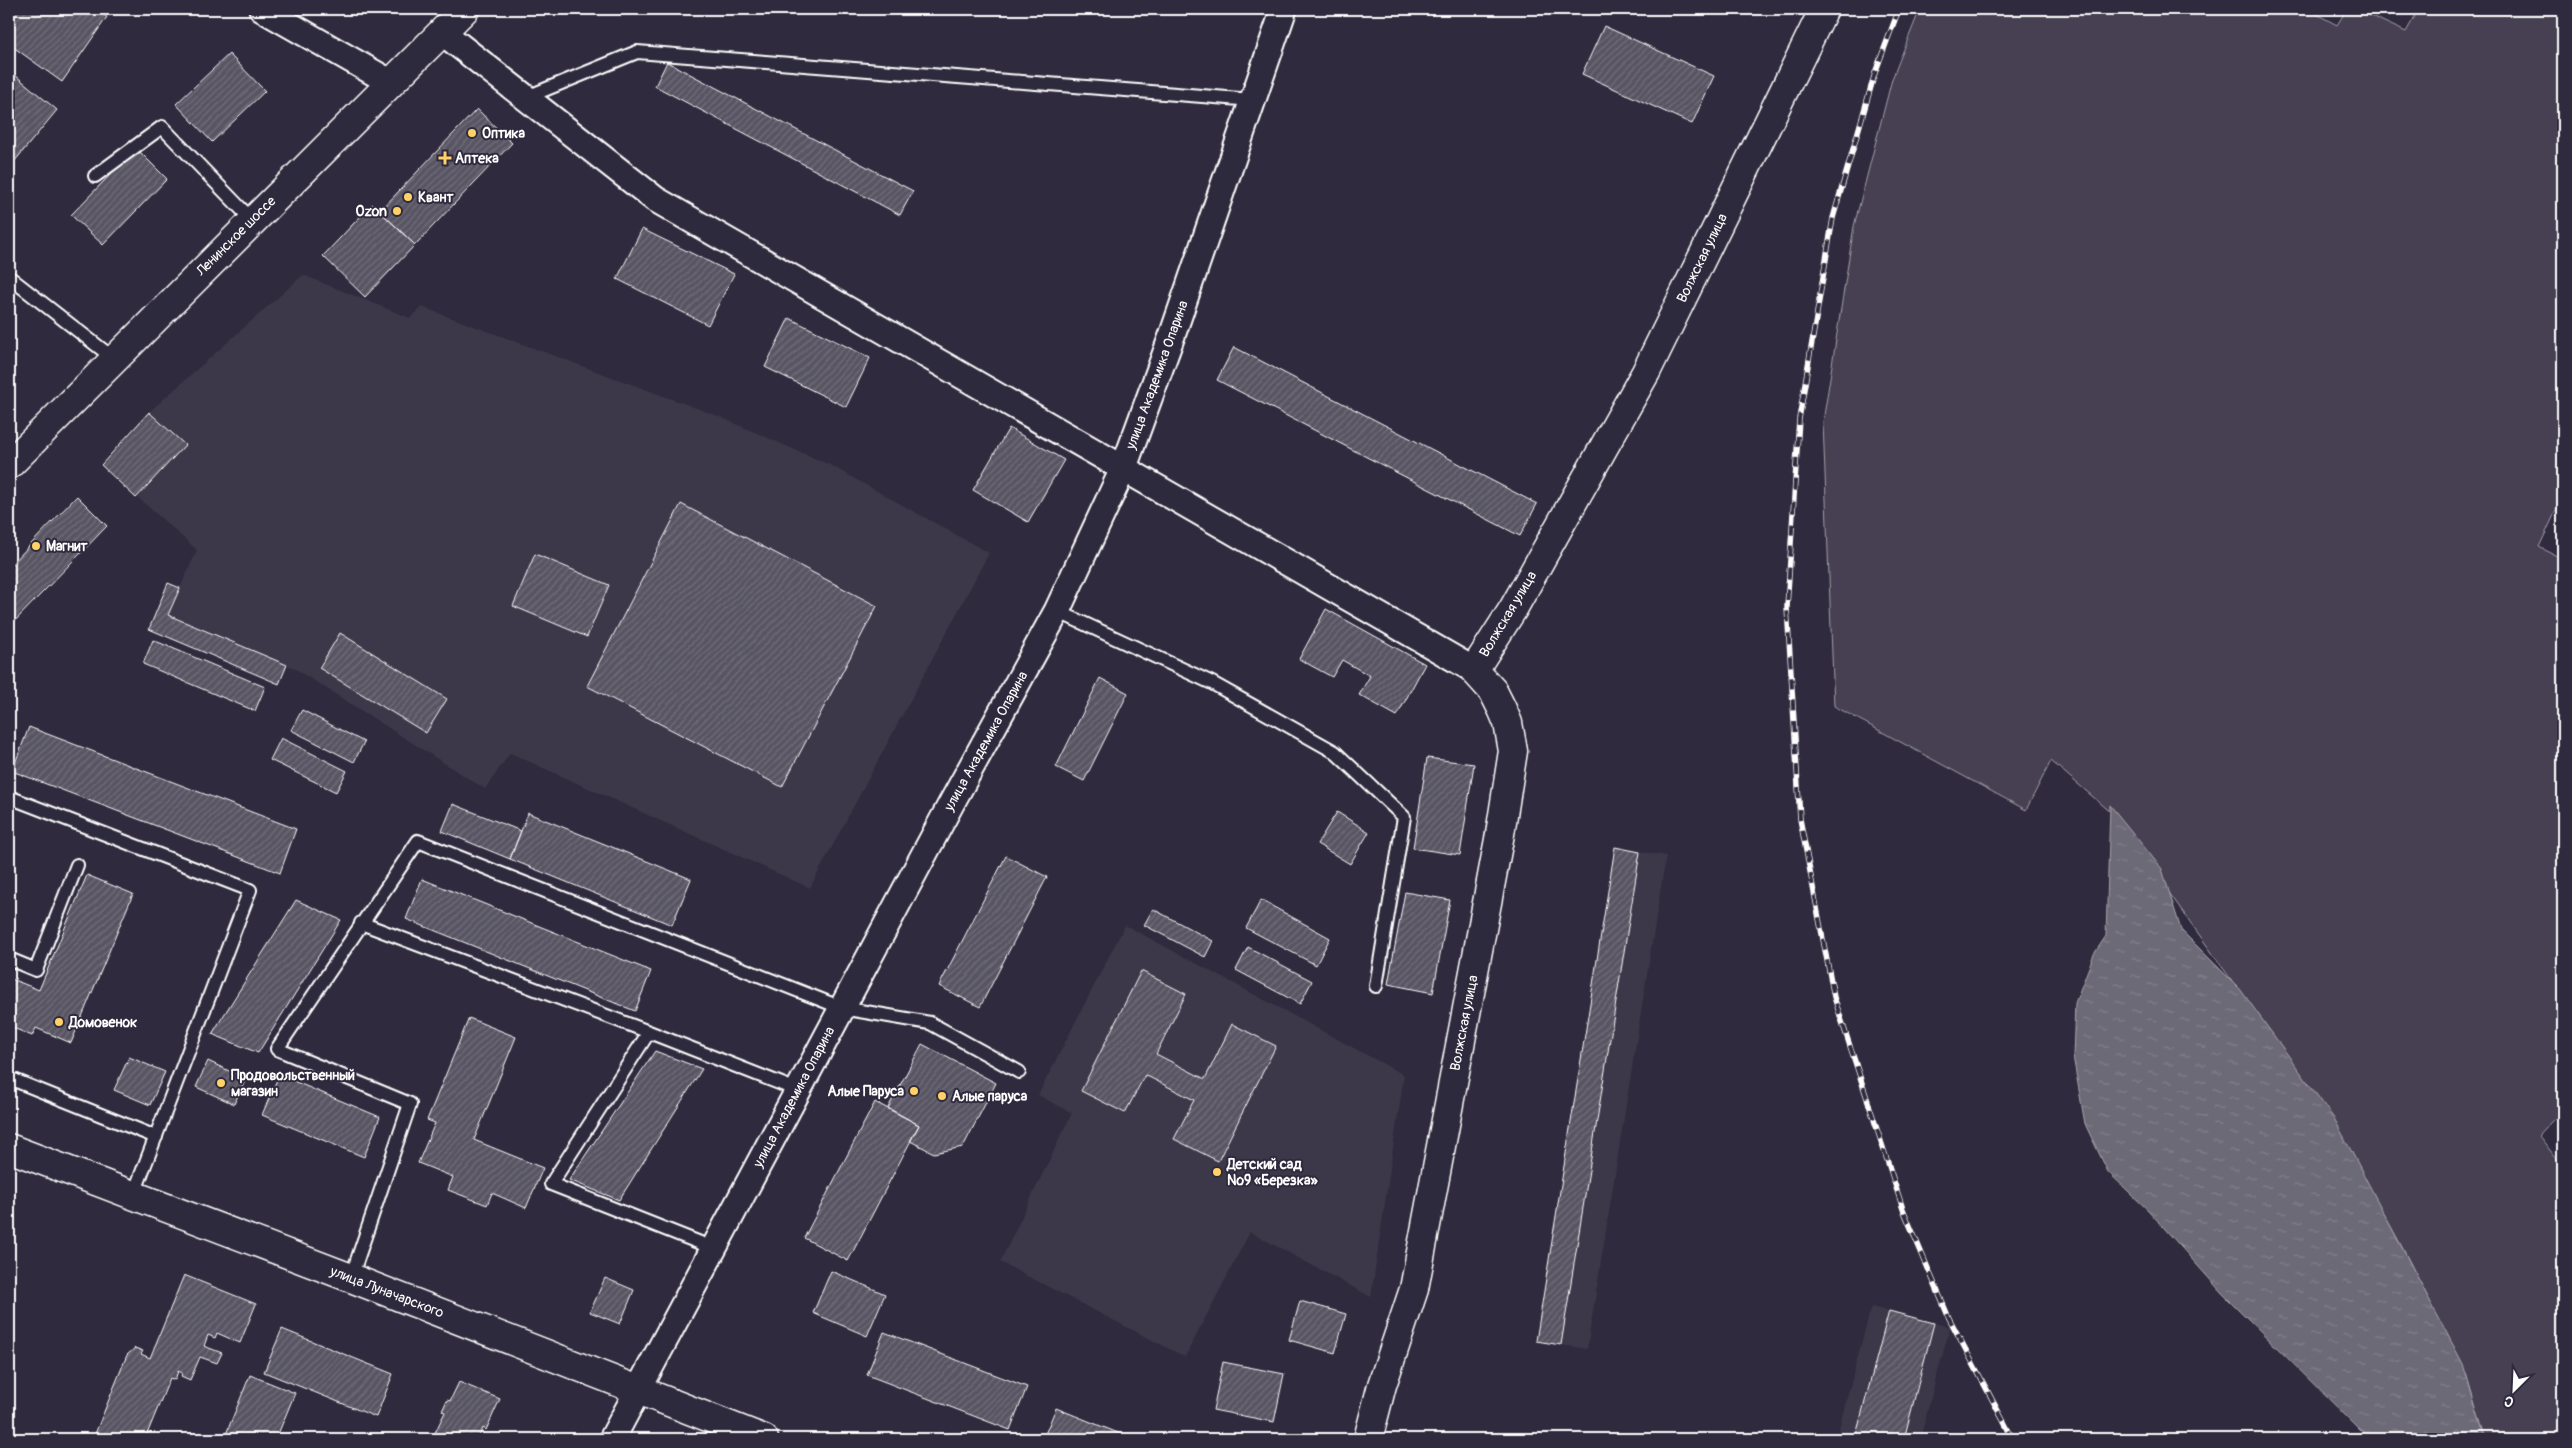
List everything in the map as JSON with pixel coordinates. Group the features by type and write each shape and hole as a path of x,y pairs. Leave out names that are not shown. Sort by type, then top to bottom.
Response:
{"street":[{"path":"262,9 390,82"},
{"name":"Ленинское шоссе","path":"9,465 113,358 465,9"},
{"name":"улица Академика Опарина","path":"612,1439 797,1090 1057,611 1124,468 1284,9"},
{"name":"Волжская улица","path":"1368,1439 1382,1385 1414,1289 1500,834 1513,751 1508,723 1502,709 1493,691 1474,670 1513,608 1646,372 1824,9"},
{"path":"442,32 655,199 1474,670"},
{"name":"улица Луначарского","path":"9,1148 351,1278 764,1439"}],"lane":[{"path":"527,97 637,52 1253,100"},
{"path":"95,176 162,127 252,220"},
{"path":"9,277 113,358"},
{"path":"1057,611 1212,682 1335,752 1404,816 1376,986"},
{"path":"9,797 250,890 133,1196"},
{"path":"351,1278 410,1104 277,1049 418,841 842,1008 930,1023 1019,1072"},
{"path":"9,959 36,970 77,865"},
{"path":"361,923 797,1090"},
{"path":"649,1032 551,1184 713,1248"},
{"path":"9,1078 156,1137"}],"shaded area":[{"path":"1920,9 2307,9 2337,25 2347,9 2356,9 2406,32 2419,9 2563,9 2563,496 2539,547 2563,559 2563,1110 2539,1136 2563,1167 2563,1439 2485,1439 2466,1373 2401,1245 2335,1125 2113,814 2051,761 2026,810 1834,706 1823,422 1854,226 1892,79"},
{"path":"303,275 410,318 422,307 718,416 830,465 989,553 810,888 510,753 485,789 294,668 168,615 197,550 101,465 149,412"},
{"path":"1615,847 1666,856 1587,1349 1536,1341"},
{"name":"Детский сад №9 «Березка»","path":"1125,925 1404,1075 1371,1297 1250,1232 1185,1357 1000,1262 1072,1113 1038,1095"},
{"path":"1871,1307 1950,1327 1920,1439 1836,1439"}],"water":[{"path":"2110,805 2162,869 2181,930 2240,989 2335,1120 2463,1364 2485,1439 2369,1439 2222,1293 2148,1210 2108,1172 2085,1124 2073,1056 2075,1003 2094,954 2106,936"}],"building":[{"path":"9,9 95,9 107,17 62,82 9,44"},
{"path":"1604,26 1714,76 1692,124 1582,74"},
{"path":"229,54 265,91 212,142 176,104"},
{"path":"667,62 913,191 900,215 655,86"},
{"path":"9,70 57,110 9,168"},
{"path":"477,109 512,143 415,245 380,211"},
{"path":"136,148 167,179 103,245 71,215"},
{"path":"372,204 415,245 365,297 323,256"},
{"path":"642,229 734,274 708,325 617,279"},
{"path":"789,318 870,358 846,407 765,367"},
{"path":"1234,347 1537,504 1520,536 1217,380"},
{"path":"149,412 185,445 136,498 101,465"},
{"path":"1009,428 1064,460 1028,522 973,490"},
{"path":"77,496 107,526 9,627 9,567"},
{"path":"681,504 877,606 782,787 587,686"},
{"path":"535,554 609,585 587,637 513,606"},
{"path":"168,583 180,588 168,615 287,665 279,684 149,629"},
{"path":"1326,609 1425,664 1397,716 1359,695 1370,676 1342,660 1332,677 1299,659"},
{"path":"340,633 447,699 426,733 319,668"},
{"path":"153,640 265,687 255,711 143,664"},
{"path":"1100,678 1128,693 1084,781 1056,767"},
{"path":"302,710 364,742 354,762 291,730"},
{"path":"29,727 296,829 280,873 12,771"},
{"path":"281,738 347,771 336,792 270,760"},
{"path":"1427,758 1474,764 1460,855 1413,848"},
{"path":"453,804 521,831 510,859 442,831"},
{"path":"1337,812 1369,832 1350,864 1317,844"},
{"path":"528,813 691,879 672,925 510,859"},
{"path":"1615,847 1640,852 1561,1345 1536,1341"},
{"path":"1006,856 1047,877 980,1007 939,986"},
{"path":"87,875 133,894 71,1043 36,1028 32,1036 9,1026 9,978 39,990"},
{"path":"422,879 651,971 635,1011 406,919"},
{"path":"1405,892 1450,900 1433,993 1388,984"},
{"path":"296,900 341,920 258,1053 212,1034"},
{"path":"1261,900 1330,938 1316,965 1246,928"},
{"path":"1153,909 1213,941 1205,957 1144,925"},
{"path":"1248,947 1312,981 1300,1004 1236,970"},
{"path":"1141,971 1186,994 1156,1054 1205,1079 1232,1024 1276,1046 1218,1161 1174,1139 1194,1100 1145,1075 1125,1113 1081,1091"},
{"path":"469,1018 516,1037 474,1140 543,1168 526,1208 492,1193 487,1205 448,1190 453,1177 418,1163 435,1123 427,1120"},
{"name":"Алые паруса","path":"922,1044 996,1083 963,1147 934,1153 910,1141 919,1125 888,1108"},
{"path":"655,1051 702,1069 619,1200 569,1180"},
{"path":"129,1057 165,1072 150,1105 114,1090"},
{"name":"Продовольственный магазин","path":"208,1061 246,1079 234,1104 196,1087"},
{"path":"279,1075 380,1117 364,1157 262,1115"},
{"path":"875,1102 919,1125 848,1261 804,1238"},
{"path":"831,1271 885,1294 867,1336 813,1313"},
{"path":"184,1275 256,1304 240,1343 217,1333 215,1338 208,1335 204,1346 222,1353 217,1363 200,1357 190,1380 181,1376 182,1373 178,1371 175,1380 170,1378 145,1439 93,1439 127,1355 135,1348 143,1351 141,1354 150,1358"},
{"path":"605,1278 634,1290 620,1324 590,1312"},
{"path":"1300,1301 1346,1314 1335,1353 1289,1340"},
{"path":"1889,1311 1934,1323 1904,1439 1855,1439"},
{"path":"282,1329 393,1374 376,1417 264,1372"},
{"path":"884,1332 1027,1387 1010,1430 867,1375"},
{"path":"1223,1362 1284,1374 1274,1422 1213,1410"},
{"path":"250,1375 295,1393 276,1439 224,1439"},
{"path":"459,1382 500,1399 486,1430 483,1428 478,1439 432,1439 445,1412 442,1411 447,1400 450,1401"},
{"path":"1056,1408 1133,1439 1043,1439"},
{"path":"542,1434 554,1439 539,1439"}],"railway":[{"path":"1899,9 1875,73 1833,218 1799,419 1787,607 1800,819 1834,997 1903,1209 1949,1318 2013,1439"}],"place":[{"name":"Оптика","path":"472,133"},
{"name":"Аптека","path":"445,158"},
{"name":"Квант","path":"408,197"},
{"name":"Ozon","path":"397,211"},
{"name":"Магнит","path":"36,546"},
{"name":"Домовенок","path":"59,1022"},
{"name":"Продовольственный магазин","path":"221,1083"},
{"name":"Алые Паруса","path":"914,1091"},
{"name":"Алые паруса","path":"942,1096"},
{"name":"Детский сад №9 «Березка»","path":"1217,1172"}]}
